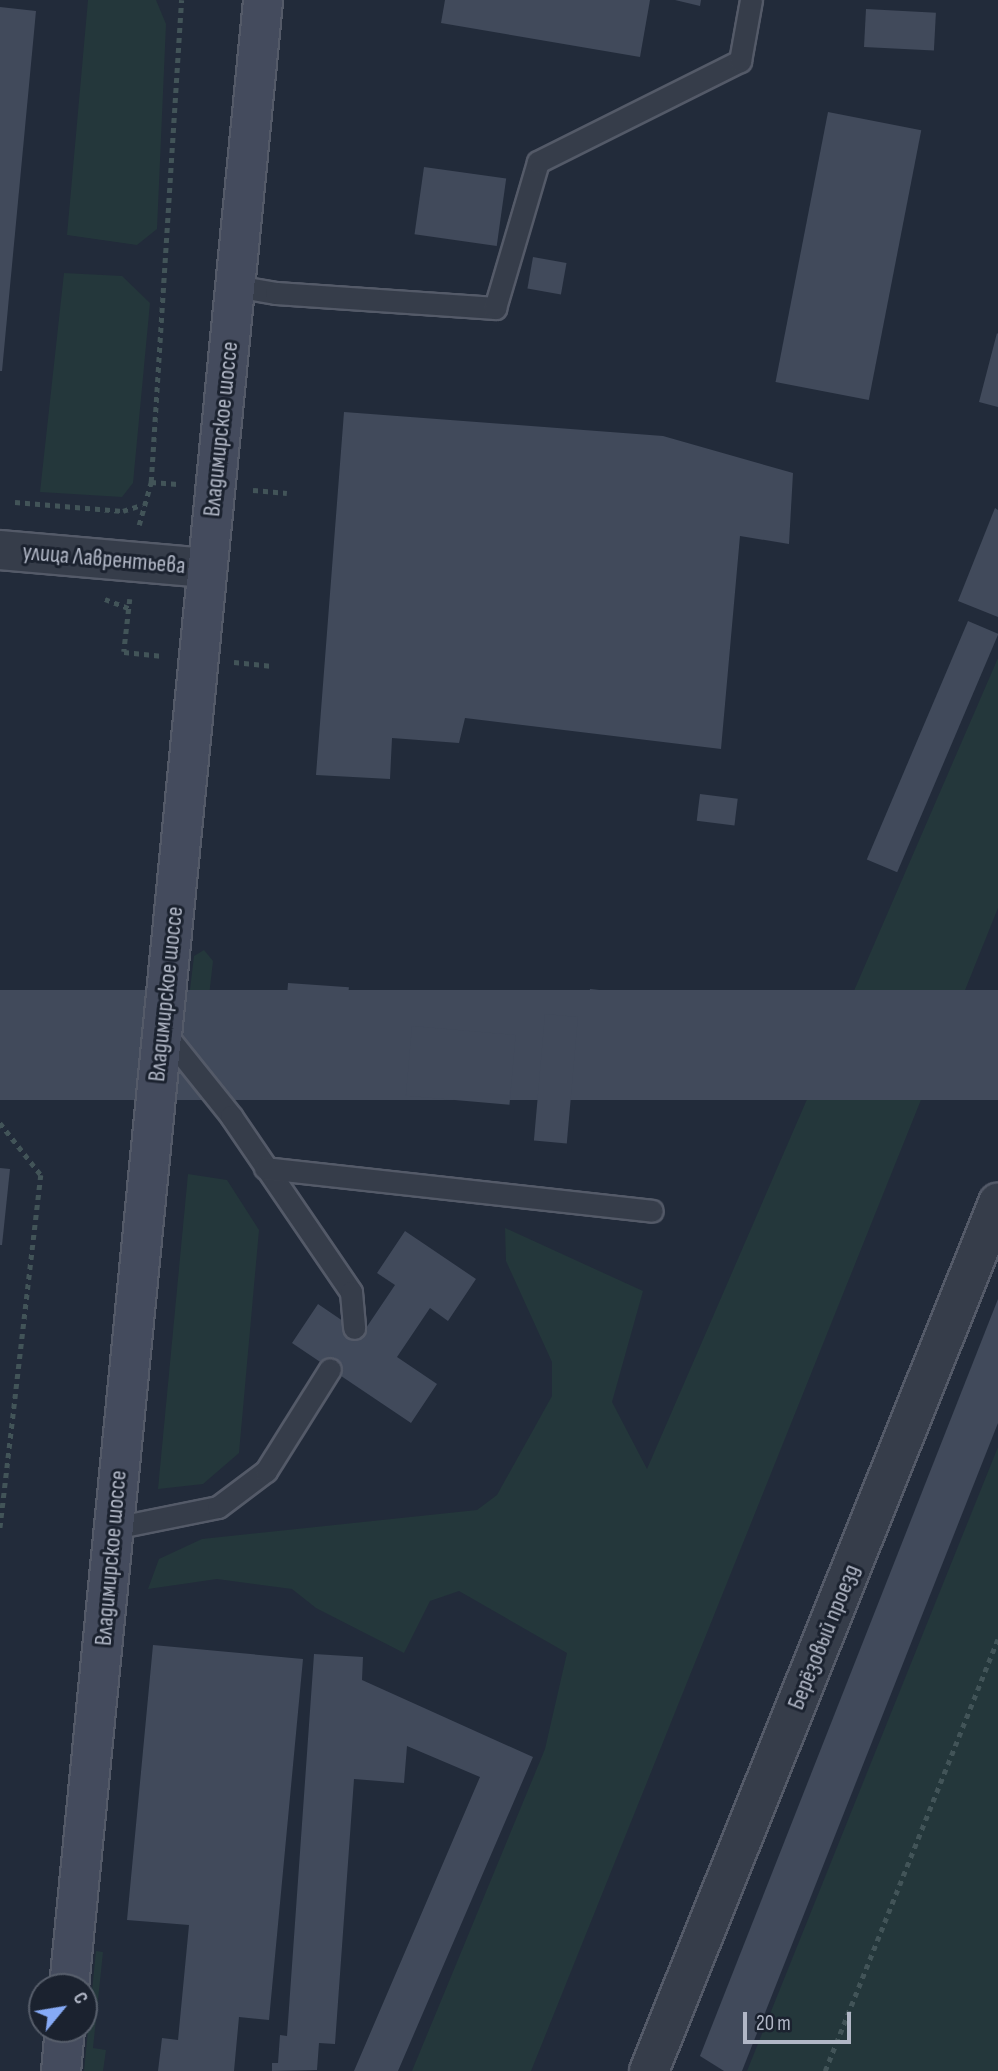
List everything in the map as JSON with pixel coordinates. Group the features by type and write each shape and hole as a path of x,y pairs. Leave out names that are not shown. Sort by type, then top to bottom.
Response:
{"main road":[{"name":"Владимирское шоссе","path":"70,1973 263,0"},
{"path":"61,2071 64,2043"}],"street":[{"name":"улица Лаврентьева","path":"0,550 207,568"},
{"name":"Берёзовый проезд","path":"649,2071 998,1203"}],"lane":[{"path":"235,286 276,293 495,308 538,162 740,61 751,0"},
{"path":"162,1030 265,1168 351,1292 354,1328"},
{"path":"265,1168 652,1211"},
{"path":"114,1528 218,1507 266,1471 330,1369"}],"path":[{"path":"181,0 151,482 142,505 124,652 270,666"},
{"path":"15,502 123,511 142,505"},
{"path":"0,1123 41,1175 0,1530"},
{"path":"825,2071 998,1639"}],"green space":[{"path":"88,0 156,0 166,24 157,229 137,245 67,235"},
{"path":"64,273 122,276 150,303 133,483 122,497 40,492"},
{"path":"998,658 998,908 531,2071 412,2071 545,1749 567,1653 459,1591 430,1601 404,1653 316,1608 292,1589 217,1579 148,1589 159,1559 202,1539 477,1510 497,1495 552,1396 552,1362 506,1261 505,1228 643,1291 612,1402 647,1469"},
{"path":"204,950 213,961 202,1057 190,1040 186,1023 194,956"},
{"path":"188,1174 227,1180 259,1230 239,1453 203,1484 158,1489"},
{"path":"998,1447 998,2071 747,2071"},
{"path":"96,1951 103,1952 98,2000 98,1973 94,1973"},
{"path":"87,2043 94,2043 93,2048 106,2050 103,2071 84,2071"}],"building":[{"path":"445,0 650,0 640,57 441,23"},
{"path":"675,0 701,0 700,6"},
{"path":"0,7 36,11 2,371 0,371"},
{"path":"866,9 936,13 934,51 864,47"},
{"path":"828,112 921,130 869,400 776,382"},
{"path":"424,167 506,179 497,246 415,234"},
{"path":"533,257 566,263 561,294 527,289"},
{"path":"998,334 998,407 979,402"},
{"path":"344,412 663,436 793,473 789,544 740,536 721,749 465,718 459,743 392,738 390,779 316,775"},
{"path":"995,508 998,510 998,617 958,601"},
{"path":"968,621 998,635 897,872 867,859"},
{"path":"700,794 738,799 734,825 697,821"},
{"path":"288,983 349,987 342,1082 281,1078"},
{"path":"590,989 621,992 616,1036 585,1033"},
{"path":"0,990 998,990 998,1100 0,1100"},
{"path":"545,1014 578,1017 567,1143 534,1141"},
{"path":"412,1026 516,1035 510,1105 406,1096"},
{"path":"0,1168 10,1169 2,1245 0,1245"},
{"path":"405,1231 476,1279 448,1321 430,1308 397,1357 437,1384 411,1423 292,1343 318,1304 362,1334 395,1285 377,1273"},
{"path":"998,1299 998,1423 742,2071 724,2071 700,2056"},
{"path":"153,1645 303,1659 269,2020 239,2017 234,2071 158,2071 162,2038 178,2040 189,1925 127,1920"},
{"path":"314,1654 363,1657 362,1680 533,1757 398,2071 354,2071 480,1777 407,1746 404,1783 354,1779 335,2044 319,2043 317,2070 272,2071 272,2063 278,2063 280,2035 287,2036"}]}
